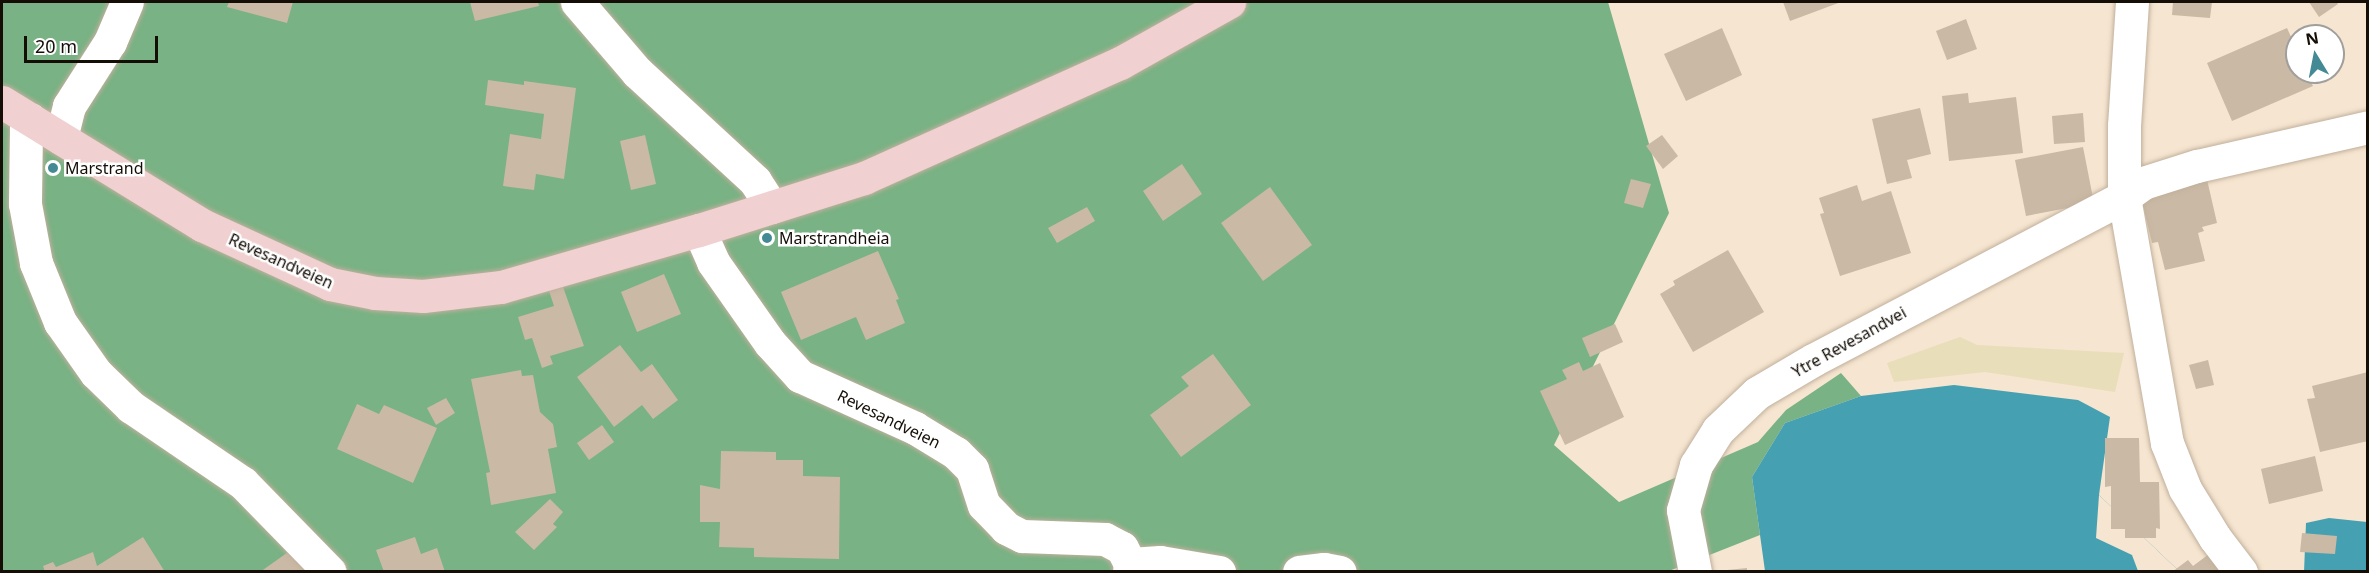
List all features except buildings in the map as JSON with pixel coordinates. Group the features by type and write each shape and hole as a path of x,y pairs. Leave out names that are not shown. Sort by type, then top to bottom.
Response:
{"main road":[{"name":"Revesandveien","path":"2,102 202,225 330,284 375,293 423,296 501,287 699,230 864,178 1120,63 1229,2"}],"street":[{"path":"61,138 69,106 110,42 127,2"},
{"path":"577,2 637,72 755,181 772,207"},
{"path":"2132,2 2124,125 2124,196 2167,443 2185,489 2215,538 2241,572"},
{"path":"30,119 26,128 25,204 36,262 60,322 96,373 131,407 243,483 330,572"},
{"name":"Ytre Revesandvei","path":"1695,572 1683,510 1696,465 1718,430 1757,393 1813,360 2124,196 2143,183 2197,166 2367,127"},
{"name":"Revesandveien","path":"699,230 713,262 770,344 800,376 915,428 956,453 972,470 984,505 1006,528 1022,537 1105,539 1122,548 1129,568"},
{"path":"1129,568 1160,562 1219,572"},
{"path":"1299,572 1324,569 1340,572"}],"green space":[{"path":"2,2 1608,2 1669,213 1554,445 1619,502 1758,442 1786,410 1841,373 1861,396 1785,423 1752,477 1760,535 1669,571 2,571"}],"sand":[{"path":"1960,337 1977,345 2124,353 2115,392 1985,372 1894,382 1887,363"}],"water":[{"path":"1954,385 2078,400 2110,417 2099,495 2179,571 1765,571 1752,477 1785,423 1861,396"},
{"path":"2329,518 2367,522 2367,571 2304,572 2306,523"}],"pier":[{"path":"2099,495 2179,571 2138,571 2132,555 2096,538"}],"place":[{"name":"Marstrand","path":"53,168"},
{"name":"Marstrandheia","path":"767,238"}]}
